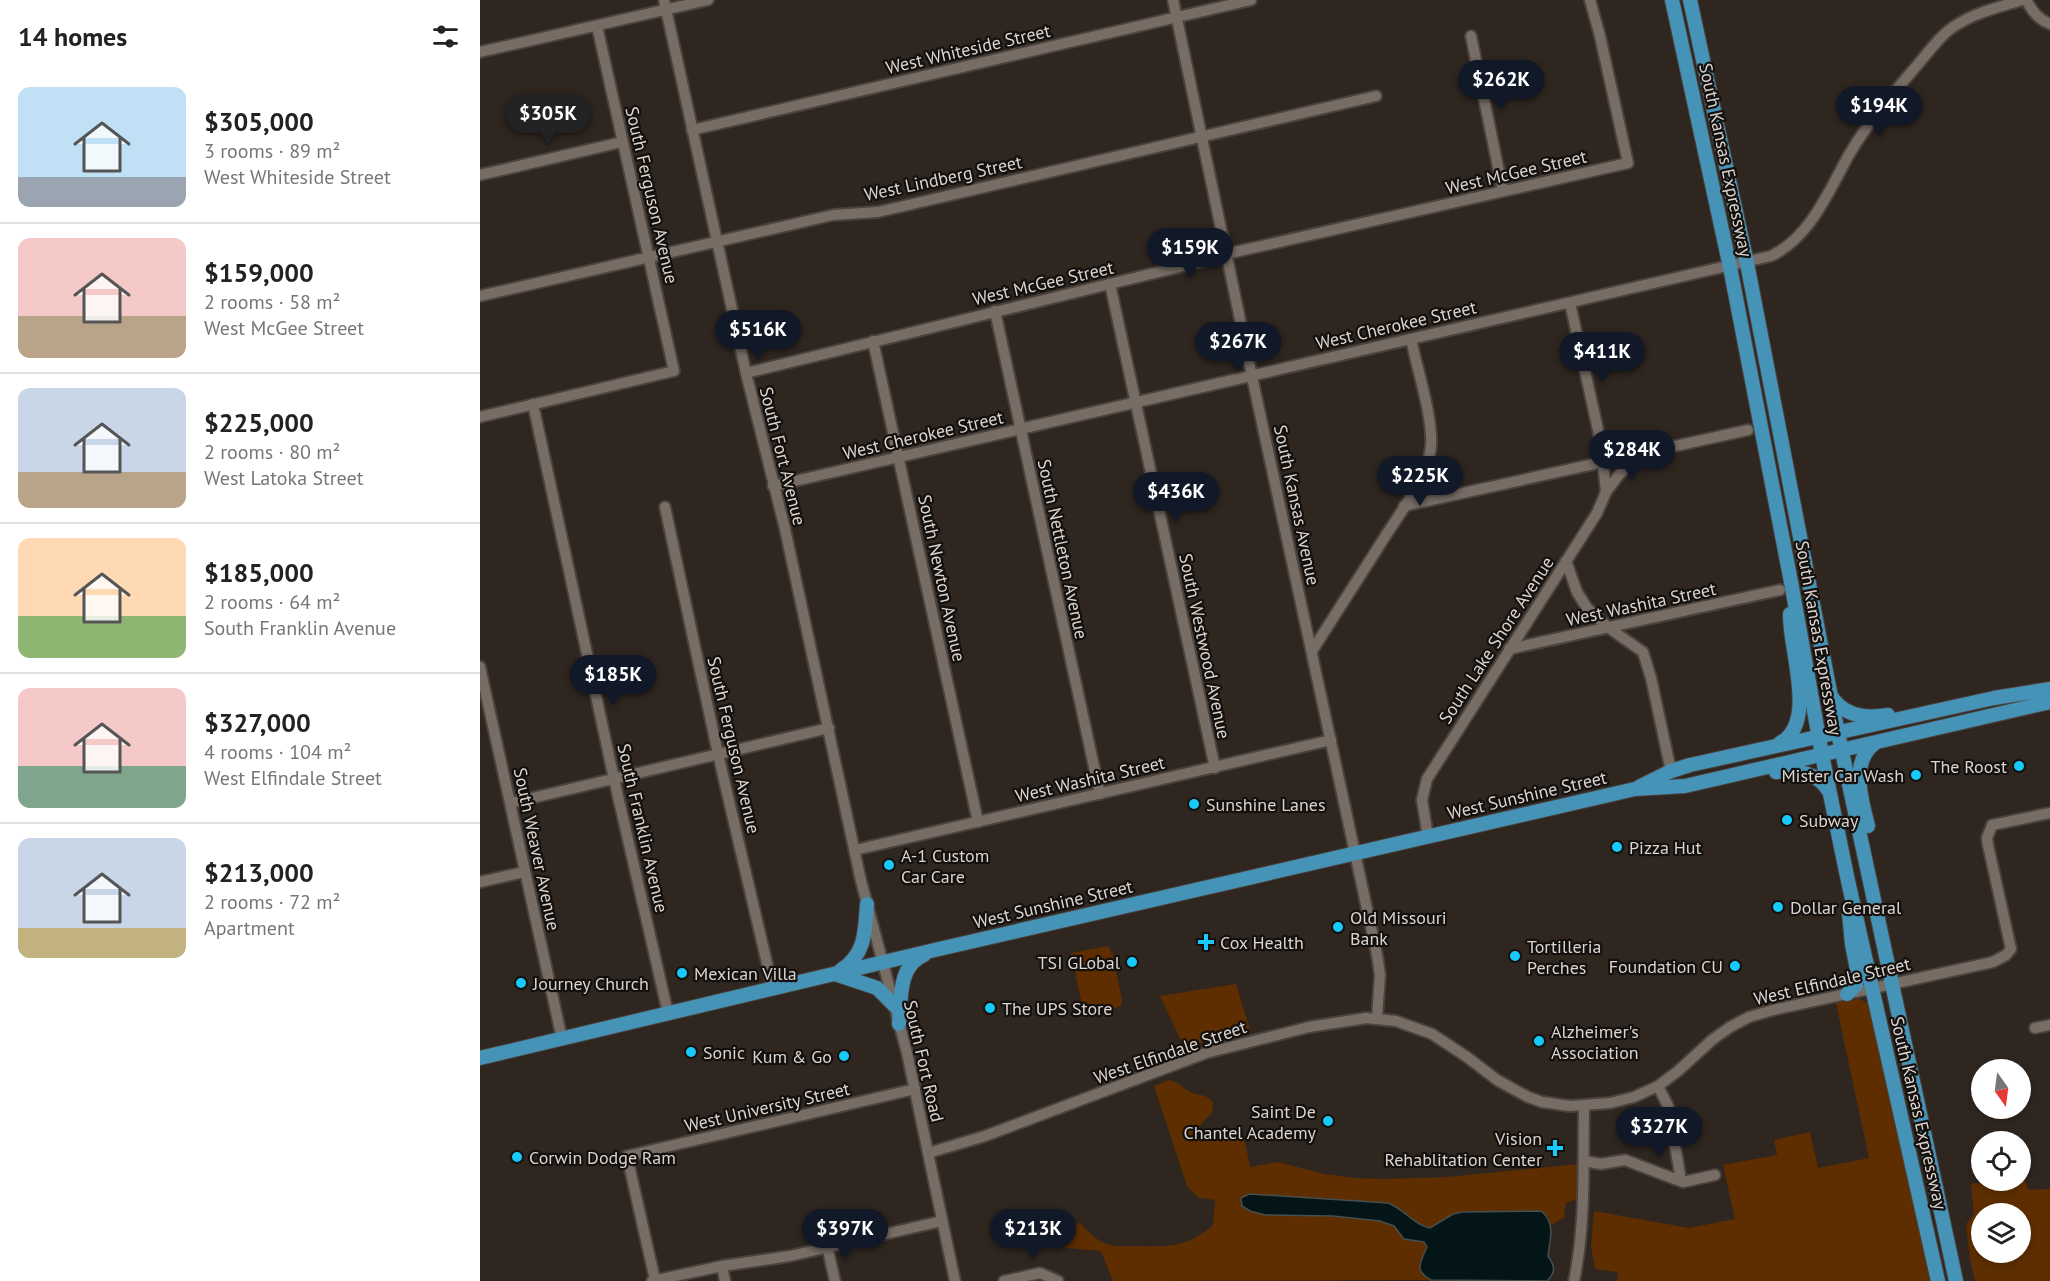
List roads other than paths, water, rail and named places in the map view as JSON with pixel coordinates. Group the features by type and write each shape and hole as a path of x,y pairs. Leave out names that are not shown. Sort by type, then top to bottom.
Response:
{"main road":[{"name":"South Kansas Expressway","path":"1672,0 1730,267 1786,586 1848,881 1938,1281"},
{"name":"South Kansas Expressway","path":"1690,0 1747,263 1830,695 1956,1281"},
{"path":"1773,747 1792,734 1799,715 1799,691 1790,634 1786,586"},
{"name":"West Sunshine Street","path":"1635,789 1671,771 1994,698 2050,689"},
{"path":"1830,695 1844,710 1867,716 1994,698"},
{"name":"West Sunshine Street","path":"480,1058 939,949 1635,789 1684,786 2050,702"},
{"path":"1876,743 1870,747 1865,756 1860,782 1881,886 1884,947"},
{"path":"1684,786 1769,772 1790,771 1816,778 1826,786 1830,794"},
{"path":"1847,994 1856,985 1858,975 1850,929 1848,881"},
{"path":"835,974 851,964 860,950 866,926 867,903"},
{"path":"899,1024 901,991 907,970 915,958 939,949"},
{"path":"835,974 877,988 895,1006"}],"street":[{"path":"480,52 597,26 665,5 708,0"},
{"name":"South Kansas Avenue","path":"1173,0 1379,966 1377,1018"},
{"name":"West Whiteside Street","path":"692,130 1251,0"},
{"name":"West McGee Street","path":"746,373 1227,254 1628,163 1590,0"},
{"name":"West Cherokee Street","path":"773,486 1730,267 1781,251 1797,237 1818,210 1852,150 1892,95 1937,42 1955,25 1972,16 2022,0"},
{"path":"2026,0 2035,14 2050,24"},
{"name":"South Fort Avenue","path":"665,5 716,242 785,529 855,850"},
{"name":"South Ferguson Avenue","path":"533,404 674,371 597,26"},
{"path":"1471,36 1503,191"},
{"name":"West Lindberg Street","path":"480,296 833,215 878,212 1376,96"},
{"path":"480,175 622,142"},
{"name":"South Westwood Avenue","path":"1110,284 1215,768"},
{"path":"1570,303 1604,457 1606,492"},
{"name":"South Nettleton Avenue","path":"995,311 1100,794"},
{"path":"1312,651 1426,468 1431,445 1429,420 1411,339"},
{"name":"South Newton Avenue","path":"873,341 978,822"},
{"path":"480,417 533,404"},
{"name":"South Franklin Avenue","path":"533,404 614,779 668,1013"},
{"path":"1404,506 1748,430"},
{"name":"South Lake Shore Avenue","path":"1428,837 1422,806 1425,783 1597,513 1606,492 1624,468 1639,455"},
{"name":"South Ferguson Avenue","path":"665,507 718,754 773,989"},
{"path":"1566,561 1580,598 1592,613 1643,652 1652,678 1671,771"},
{"name":"West Washita Street","path":"1509,649 1786,586"},
{"name":"South Weaver Avenue","path":"480,666 562,1039"},
{"path":"511,803 829,728"},
{"name":"West Washita Street","path":"855,850 1331,741"},
{"name":"West Elfindale Street","path":"928,1153 985,1136 1206,1053 1317,1025 1349,1020 1377,1018 1409,1025 1432,1034 1502,1083 1528,1097 1555,1104 1584,1106 1622,1101 1658,1086 1716,1036 1739,1022 1773,1010 1993,962 2006,955 2011,949 1988,845 1989,831 1992,825 2050,813"},
{"name":"South Fort Road","path":"855,850 915,1089 955,1281"},
{"path":"480,882 524,872"},
{"path":"2035,1028 2050,1025"},
{"path":"1658,1086 1668,1106 1675,1140 1680,1174 1675,1179"},
{"name":"West University Street","path":"654,1281 627,1156 915,1089"},
{"path":"1574,1281 1582,1225 1584,1106"},
{"path":"1584,1161 1601,1164 1625,1160 1683,1182 1715,1176"},
{"path":"654,1281 722,1266 790,1256 942,1221"},
{"path":"827,1246 835,1281"},
{"path":"722,1266 725,1281"},
{"path":"1004,1281 1040,1273 1058,1281"}],"place":[{"name":"The Roost","path":"2019,766"},
{"name":"Mister Car Wash","path":"1916,775"},
{"name":"Sunshine Lanes","path":"1194,804"},
{"name":"Subway","path":"1787,820"},
{"name":"Pizza Hut","path":"1617,847"},
{"name":"A-1 Custom Car Care","path":"889,865"},
{"name":"Dollar General","path":"1778,907"},
{"name":"Old Missouri Bank","path":"1338,927"},
{"name":"Cox Health","path":"1206,942"},
{"name":"Tortilleria Perches","path":"1515,956"},
{"name":"TSI GLobal","path":"1132,962"},
{"name":"Foundation CU","path":"1735,966"},
{"name":"Mexican Villa","path":"682,973"},
{"name":"Journey Church","path":"521,983"},
{"name":"The UPS Store","path":"990,1008"},
{"name":"Alzheimer's Association","path":"1539,1041"},
{"name":"Sonic","path":"691,1052"},
{"name":"Kum & Go","path":"844,1056"},
{"name":"Saint De Chantel Academy","path":"1328,1121"},
{"name":"Vision Rehablitation Center","path":"1555,1148"},
{"name":"Corwin Dodge Ram","path":"517,1157"}]}
